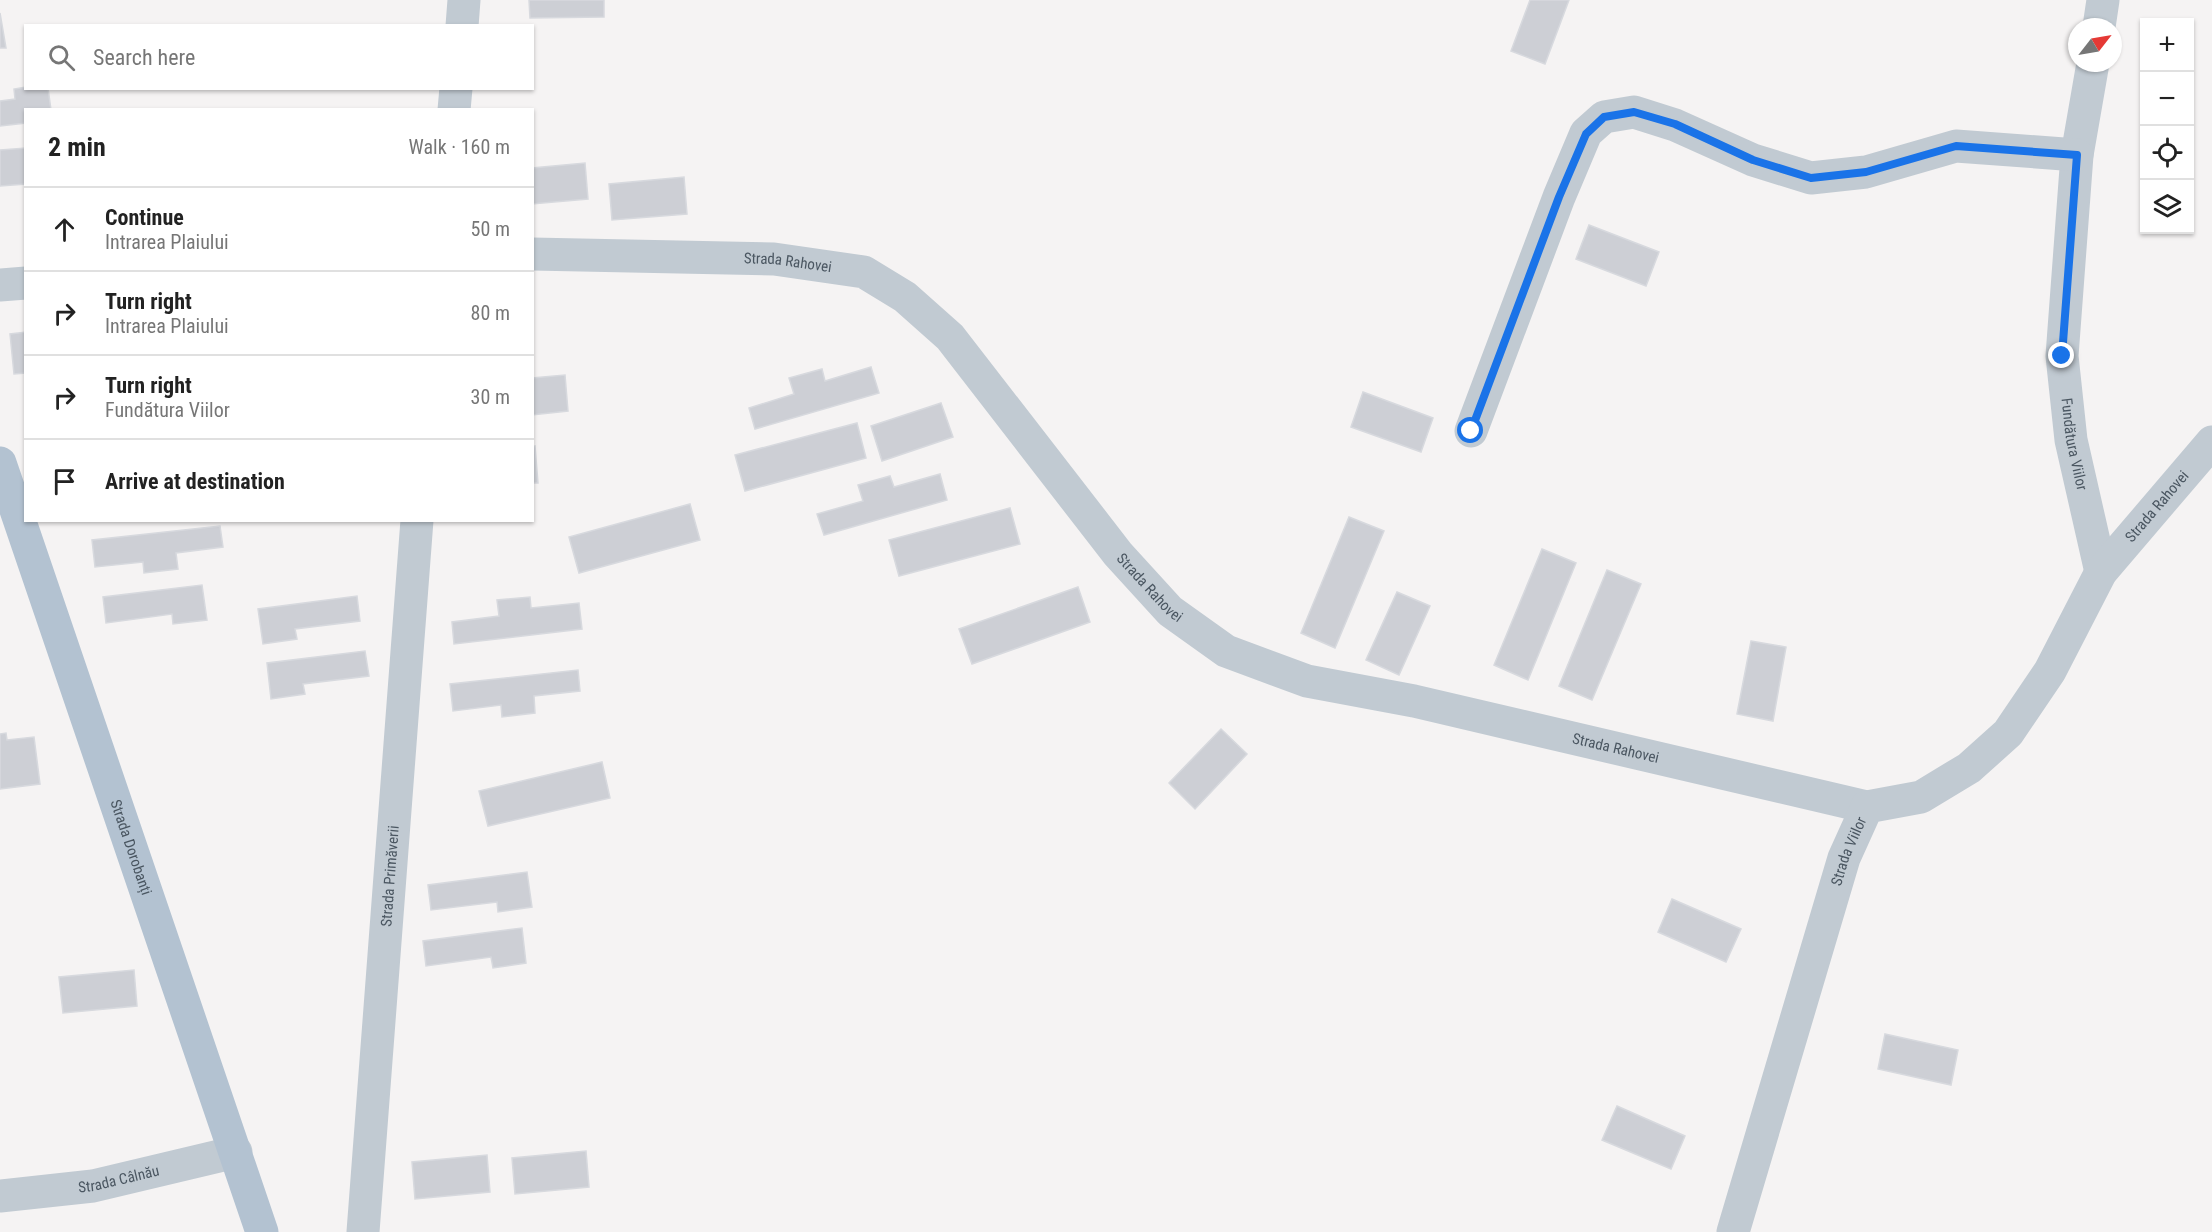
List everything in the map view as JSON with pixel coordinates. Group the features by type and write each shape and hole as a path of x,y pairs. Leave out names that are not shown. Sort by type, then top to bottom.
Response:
{"main road":[{"name":"Strada Dorobanți","path":"0,463 262,1232"}],"street":[{"path":"462,24 464,0"},
{"path":"2100,18 2103,0"},
{"name":"Fundătura Viilor","path":"2091,72 2077,155 2062,356 2071,440 2101,572"},
{"path":"454,108 456,90"},
{"path":"1471,431 1559,197 1586,134 1604,117 1634,112 1675,124 1753,160 1811,178 1866,172 1956,146 2077,155"},
{"name":"Strada Rahovei","path":"534,254 774,259 864,273 905,297 950,337 1118,554 1170,611 1226,651 1307,681 1414,701 1867,807"},
{"path":"0,285 24,283"},
{"name":"Strada Rahovei","path":"2101,572 2212,442"},
{"name":"Strada Primăverii","path":"363,1232 417,522"},
{"name":"Strada Viilor","path":"1732,1232 1844,858 1867,807 1921,797 1969,768 2008,733 2050,671 2101,572"},
{"name":"Strada Câlnău","path":"0,1196 93,1186 236,1152"}],"building":[{"path":"529,0 604,0 604,17 530,18"},
{"path":"1530,0 1569,0 1545,64 1511,51"},
{"path":"0,13 6,48 0,48"},
{"path":"24,87 24,90 48,90 51,108 24,108 24,123 0,126 0,101 15,99 14,89"},
{"path":"24,148 24,184 0,186 0,150"},
{"path":"585,163 588,199 534,204 534,168"},
{"path":"684,177 687,214 612,220 609,184"},
{"path":"1589,225 1659,252 1646,286 1576,259"},
{"path":"24,332 24,373 14,374 10,334"},
{"path":"871,367 879,393 755,429 749,408 794,394 789,378 822,369 825,381"},
{"path":"565,375 568,411 534,415 534,378"},
{"path":"1363,392 1433,418 1421,452 1351,427"},
{"path":"941,403 953,437 882,461 871,426"},
{"path":"857,423 866,458 745,491 735,455"},
{"path":"535,446 538,483 534,483"},
{"path":"940,474 947,500 824,535 817,514 863,501 858,485 890,476 894,487"},
{"path":"690,504 700,540 579,573 569,537"},
{"path":"1010,508 1020,544 899,576 889,540"},
{"path":"1349,517 1384,531 1335,648 1301,633"},
{"path":"220,526 223,547 176,553 178,569 144,573 143,562 95,567 92,540"},
{"path":"1542,549 1576,563 1528,680 1494,665"},
{"path":"1607,570 1641,584 1592,700 1559,686"},
{"path":"202,585 207,620 173,624 172,614 106,623 103,597"},
{"path":"1078,587 1090,622 972,664 959,629"},
{"path":"1397,592 1430,606 1399,675 1366,660"},
{"path":"357,596 360,621 295,629 297,639 263,644 258,609"},
{"path":"530,597 531,608 579,603 582,629 454,644 452,622 499,616 497,600"},
{"path":"1751,641 1786,647 1773,721 1737,714"},
{"path":"365,651 369,676 303,684 305,694 271,699 267,663"},
{"path":"578,670 580,691 534,696 535,713 502,717 501,705 453,711 450,684"},
{"path":"1221,729 1247,754 1195,809 1169,783"},
{"path":"6,733 7,740 34,737 40,784 0,789 0,734"},
{"path":"602,762 610,798 488,826 479,791"},
{"path":"527,872 532,907 498,912 497,902 431,910 428,885"},
{"path":"1672,899 1741,929 1726,962 1658,932"},
{"path":"522,928 526,963 493,968 491,957 426,966 423,941"},
{"path":"134,970 137,1006 63,1013 59,977"},
{"path":"1885,1034 1958,1050 1951,1085 1878,1069"},
{"path":"1617,1106 1685,1136 1671,1169 1602,1140"},
{"path":"586,1151 589,1187 515,1194 512,1158"},
{"path":"487,1155 490,1192 415,1199 412,1162"}],"route":[{"path":"1471,431 1559,197 1586,134 1604,117 1634,112 1675,124 1753,160 1811,178 1866,172 1956,146 2077,155 2062,356"}]}
